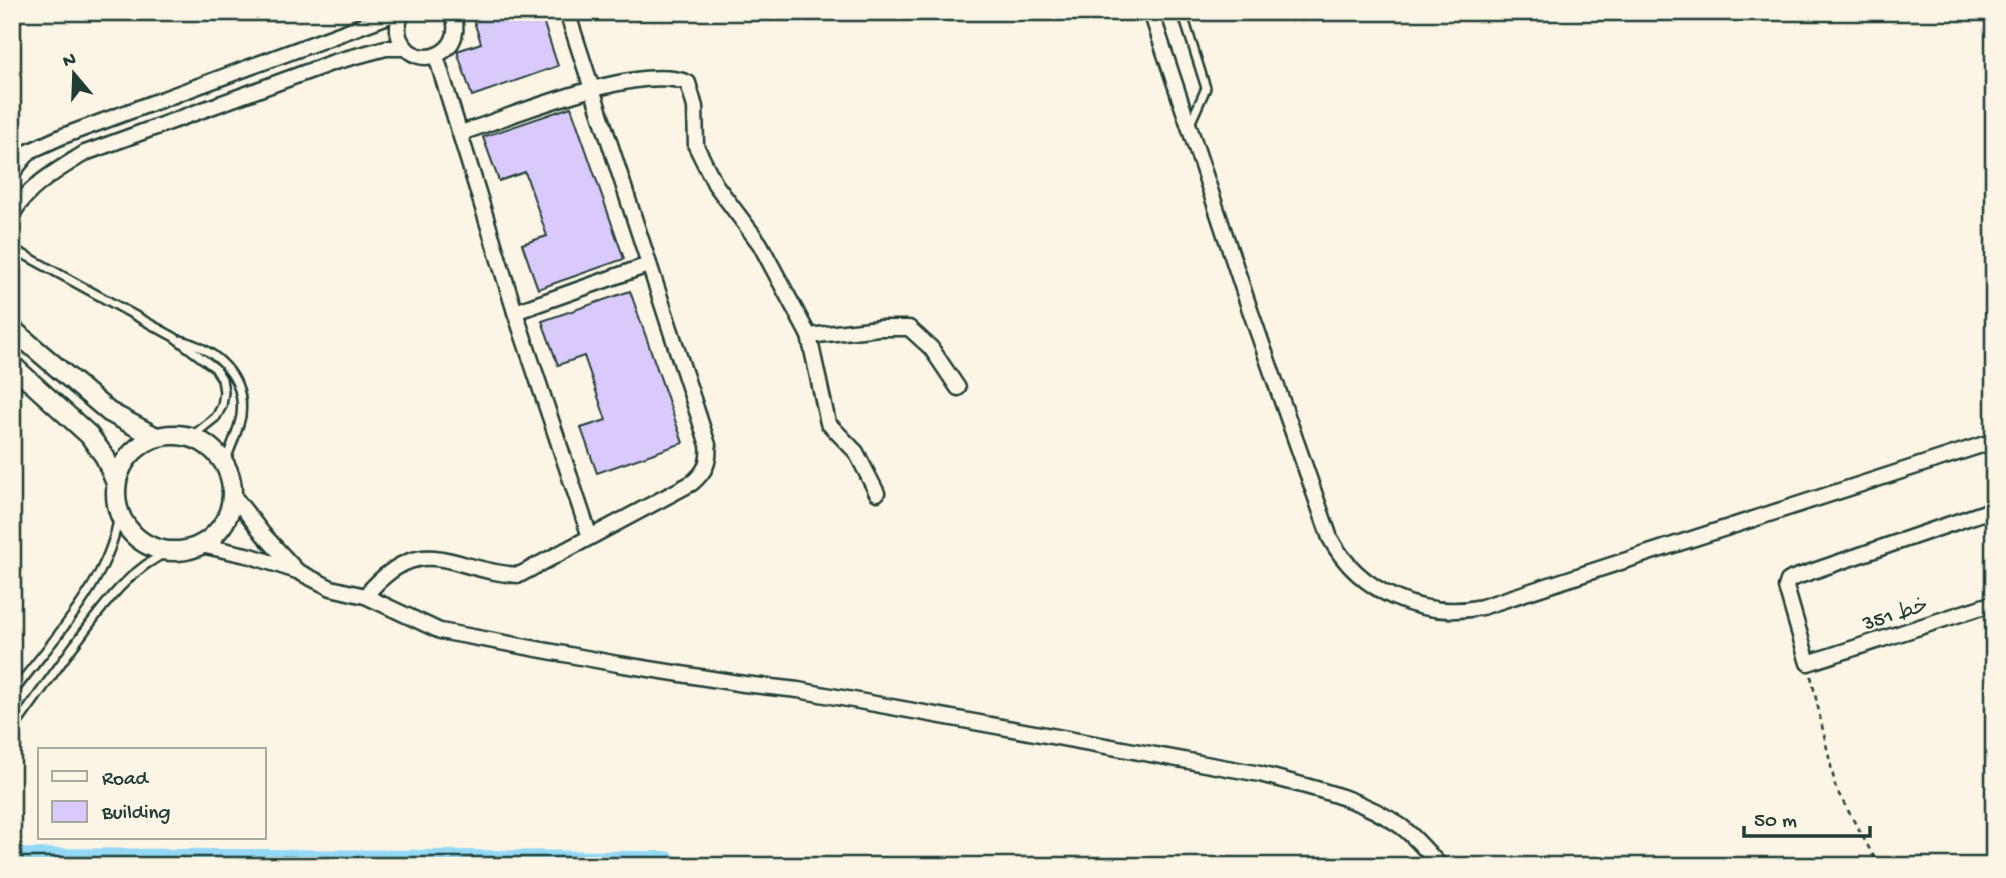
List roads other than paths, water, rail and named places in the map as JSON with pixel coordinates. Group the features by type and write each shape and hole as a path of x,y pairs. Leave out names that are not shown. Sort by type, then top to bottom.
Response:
{"street":[{"path":"401,12 398,34 406,48"},
{"path":"12,173 30,151 63,136 401,12"},
{"path":"12,215 20,201 48,176 85,153 334,61 386,48 406,48 420,56 436,56 444,52 454,39 456,23 451,12"},
{"path":"365,596 381,577 415,559 440,557 494,574 519,575 692,483 703,474 707,464 708,445 568,12"},
{"path":"1151,12 1188,128 1330,538 1338,554 1365,582 1399,601 1440,610 1464,611 1482,607 1994,441"},
{"path":"436,56 515,312 590,537"},
{"path":"461,133 591,89 647,79 675,78 688,83 695,107 696,146 715,184 760,244 809,336 828,424 856,452 877,493"},
{"path":"515,312 648,265"},
{"path":"809,336 879,328 909,328 931,348 958,388"},
{"path":"12,329 109,412 156,437"},
{"path":"12,365 89,435 105,457 116,483"},
{"path":"156,437 191,437 210,447 225,463 232,494 230,509 224,524 214,536 201,545 186,550 154,548 139,540 127,528 119,514 115,498 121,467 130,454 156,437"},
{"path":"232,494 263,534 297,571"},
{"name":"خط 351","path":"1994,509 1790,579 1787,584 1808,663 1994,603"},
{"path":"201,545 251,556 297,571 331,588 365,596 440,631 505,645 744,684 798,690 1272,777 1331,793 1369,807 1402,828 1440,866"}],"lane":[{"path":"1182,12 1206,88 1188,128"},
{"path":"12,248 174,338 215,368 222,379 222,405 216,417 191,437"},
{"path":"174,338 212,354 228,366 237,382 241,398 241,416 225,463"},
{"path":"12,694 67,621 103,567 116,537 119,514"},
{"path":"12,731 106,603 153,559 170,551"}],"waterway":[{"path":"12,858 19,863 665,866"}]}
